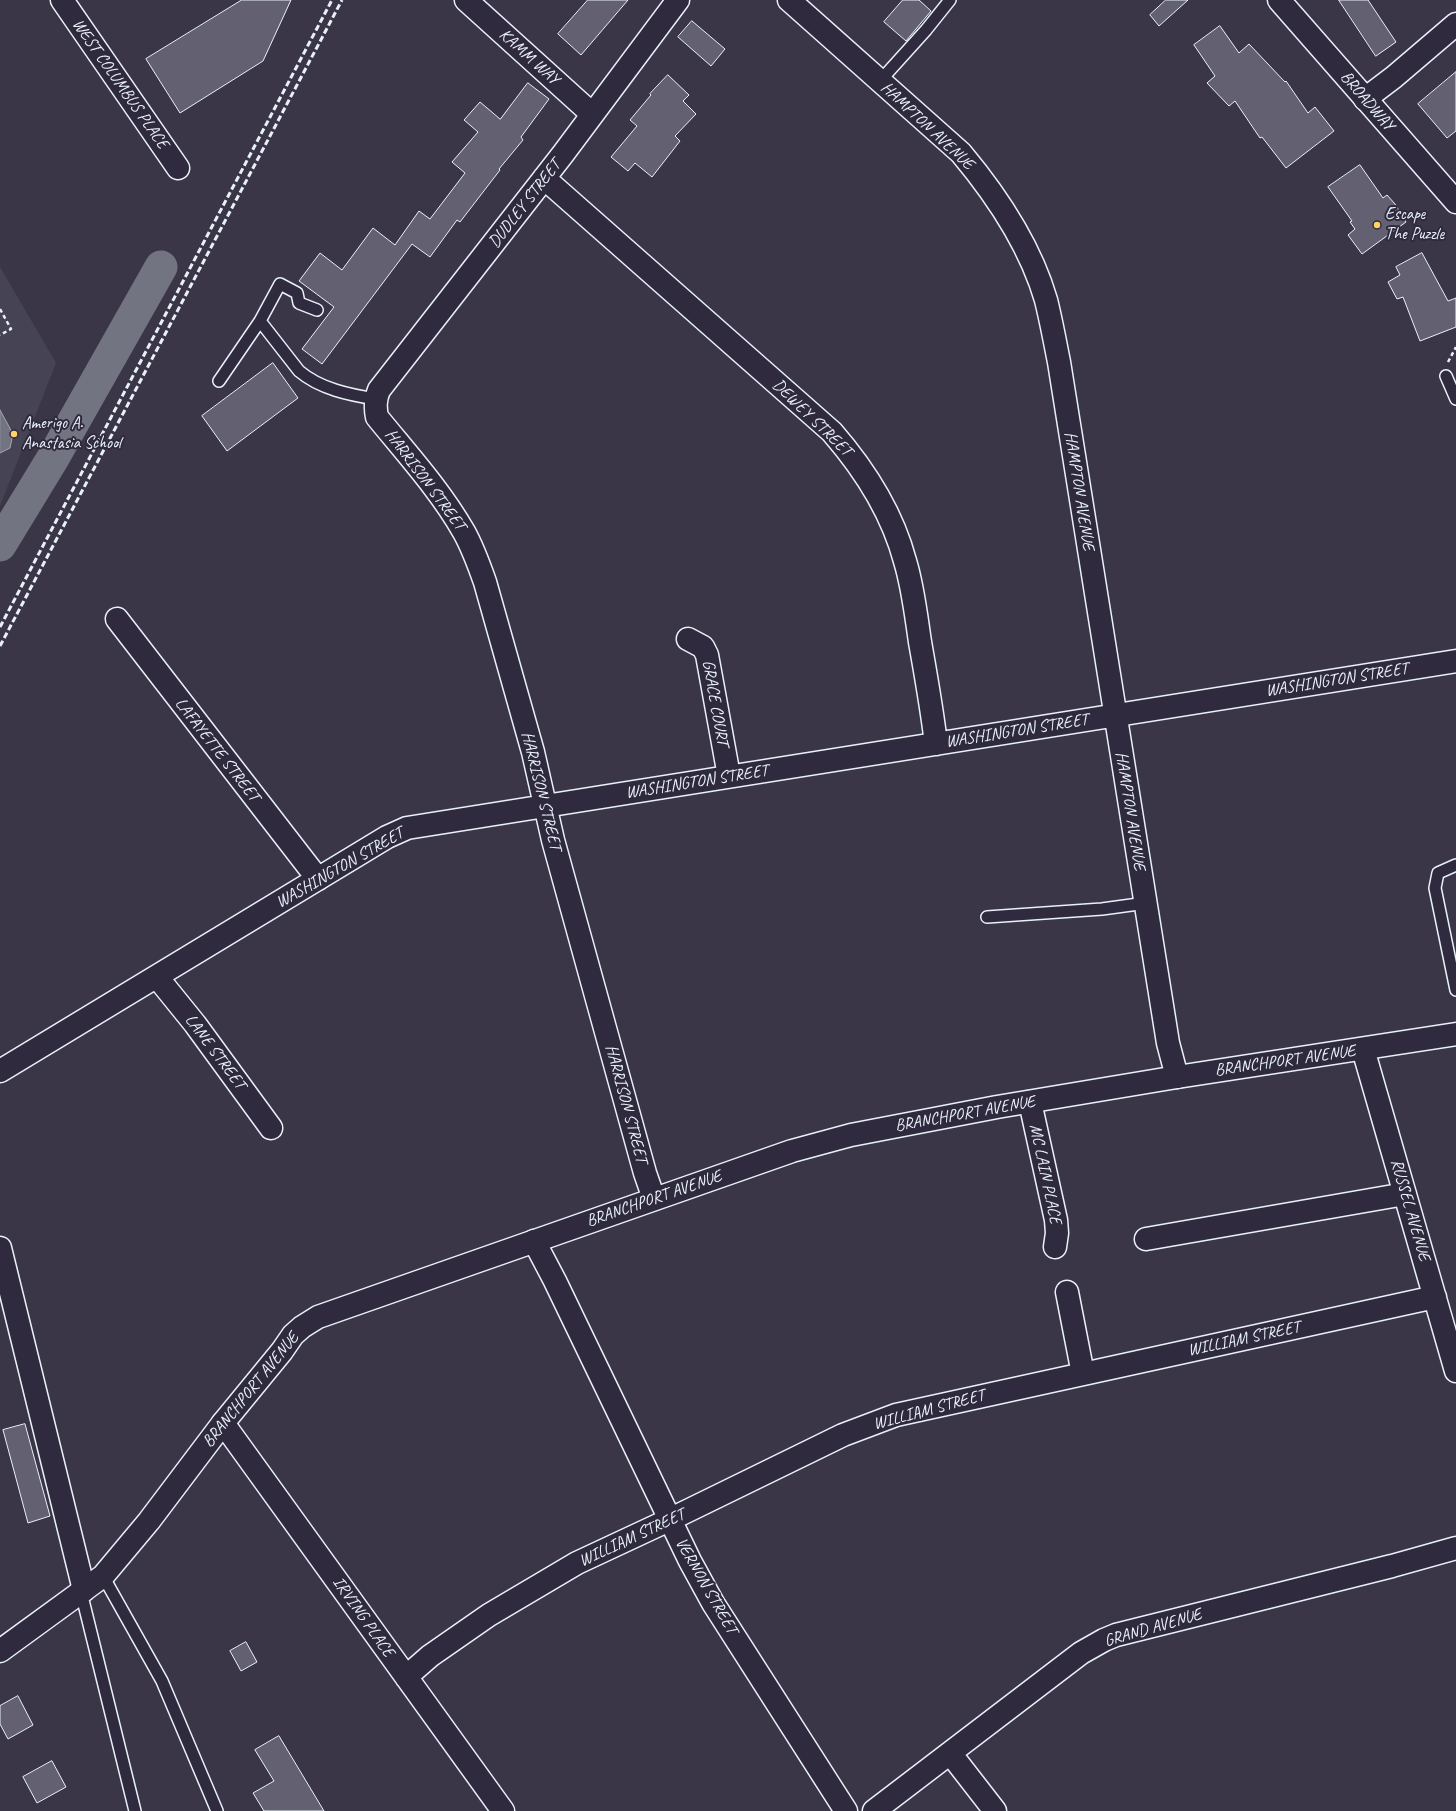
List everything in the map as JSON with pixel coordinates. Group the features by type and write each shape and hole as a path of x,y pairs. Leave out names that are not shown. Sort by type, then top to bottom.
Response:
{"street":[{"name":"WEST COLUMBUS PLACE","path":"62,0 178,168"},
{"name":"KAMM WAY","path":"466,0 592,114"},
{"name":"DUDLEY STREET","path":"375,403 379,390 544,178 678,0"},
{"name":"HAMPTON AVENUE","path":"789,0 961,153 979,175 1007,215 1023,243 1046,300 1059,362 1168,1043 1177,1077"},
{"name":"BROADWAY","path":"1279,0 1456,202"},
{"path":"1365,99 1394,77 1456,24"},
{"name":"DEWEY STREET","path":"544,178 832,432 854,457 872,483 894,527 906,561 936,744"},
{"name":"HARRISON STREET","path":"375,403 377,417 449,508 476,555 533,752 553,840 645,1173 654,1200"},
{"name":"LAFAYETTE STREET","path":"117,619 318,879"},
{"name":"GRACE COURT","path":"688,639 703,647 707,655 729,776"},
{"name":"WASHINGTON STREET","path":"0,1071 387,837 407,828 1456,661"},
{"name":"LANE STREET","path":"157,977 195,1024 271,1128"},
{"name":"BRANCHPORT AVENUE","path":"0,1651 103,1576 149,1521 223,1423 282,1351 293,1335 302,1327 318,1317 792,1151 851,1135 1177,1077 1456,1034"},
{"name":"RUSSEL AVENUE","path":"1363,1049 1456,1371"},
{"name":"MC LAIN PLACE","path":"1030,1102 1056,1220 1057,1233 1055,1247"},
{"path":"1146,1239 1406,1194"},
{"name":"VERNON STREET","path":"534,1241 555,1281 669,1520 713,1604 846,1811"},
{"path":"0,1248 82,1591"},
{"path":"1067,1292 1082,1374"},
{"name":"WILLIAM STREET","path":"406,1677 430,1656 489,1615 577,1563 843,1435 896,1415 1434,1297"},
{"name":"IRVING PLACE","path":"223,1423 503,1811"},
{"name":"GRAND AVENUE","path":"874,1811 1081,1653 1104,1640 1116,1635 1384,1568 1456,1548"},
{"path":"950,1753 996,1811"}],"lane":[{"path":"880,81 926,30 950,0"},
{"path":"219,381 260,320 280,284 297,293 300,303 317,310"},
{"path":"260,320 299,371 307,378 375,403"},
{"path":"1446,376 1456,399"},
{"path":"1456,865 1438,873 1435,888 1456,990"},
{"path":"987,917 1102,909 1146,903"},
{"path":"103,1576 162,1681 218,1811"},
{"path":"82,1591 135,1811"}],"path":[{"path":"0,309 11,329 0,335"}],"shaded area":[{"name":"Amerigo A. Anastasia School","path":"0,267 56,363 0,506"}],"water":[{"path":"0,410 13,434 10,448 0,453"}],"building":[{"path":"242,0 291,0 263,61 180,113 146,59"},
{"path":"588,0 628,0 581,55 558,34"},
{"path":"903,0 919,0 931,11 906,41 884,22"},
{"path":"1166,0 1188,0 1159,26 1150,15"},
{"path":"1339,0 1368,0 1396,42 1376,56"},
{"path":"692,21 725,49 711,66 678,37"},
{"path":"1220,26 1239,53 1249,44 1285,82 1286,81 1308,113 1315,107 1334,131 1286,168 1262,137 1260,138 1235,101 1229,106 1207,83 1215,76 1194,45"},
{"path":"1456,72 1456,131 1447,138 1418,104"},
{"path":"668,75 689,95 683,101 696,114 675,136 680,141 652,177 635,163 628,171 611,157 637,126 630,120 651,95 650,94"},
{"path":"528,83 549,99 521,137 523,140 499,169 500,170 460,222 457,220 430,257 412,244 322,364 302,349 334,307 299,281 320,253 342,270 373,228 395,245 419,211 430,219 465,173 452,162 478,132 464,120 480,102 500,119"},
{"path":"1360,165 1383,198 1387,195 1395,204 1406,222 1362,254 1348,235 1355,229 1350,222 1352,221 1328,187"},
{"path":"1422,253 1448,301 1456,298 1456,327 1420,341 1403,297 1397,299 1388,282 1400,275 1396,267"},
{"path":"273,363 298,398 227,451 202,416"},
{"path":"25,1424 50,1516 28,1523 3,1430"},
{"path":"246,1642 257,1662 241,1671 230,1651"},
{"path":"18,1696 33,1725 8,1739 0,1724 0,1706"},
{"path":"279,1736 324,1811 264,1811 253,1793 274,1781 255,1750"},
{"path":"52,1761 66,1787 37,1803 23,1777"}],"waterway":[{"path":"0,545 53,458 161,267"}],"railway":[{"path":"0,627 332,0"},
{"path":"0,646 342,0"}],"place":[{"name":"Escape The Puzzle","path":"1377,225"},
{"name":"Amerigo A. Anastasia School","path":"14,434"}]}
